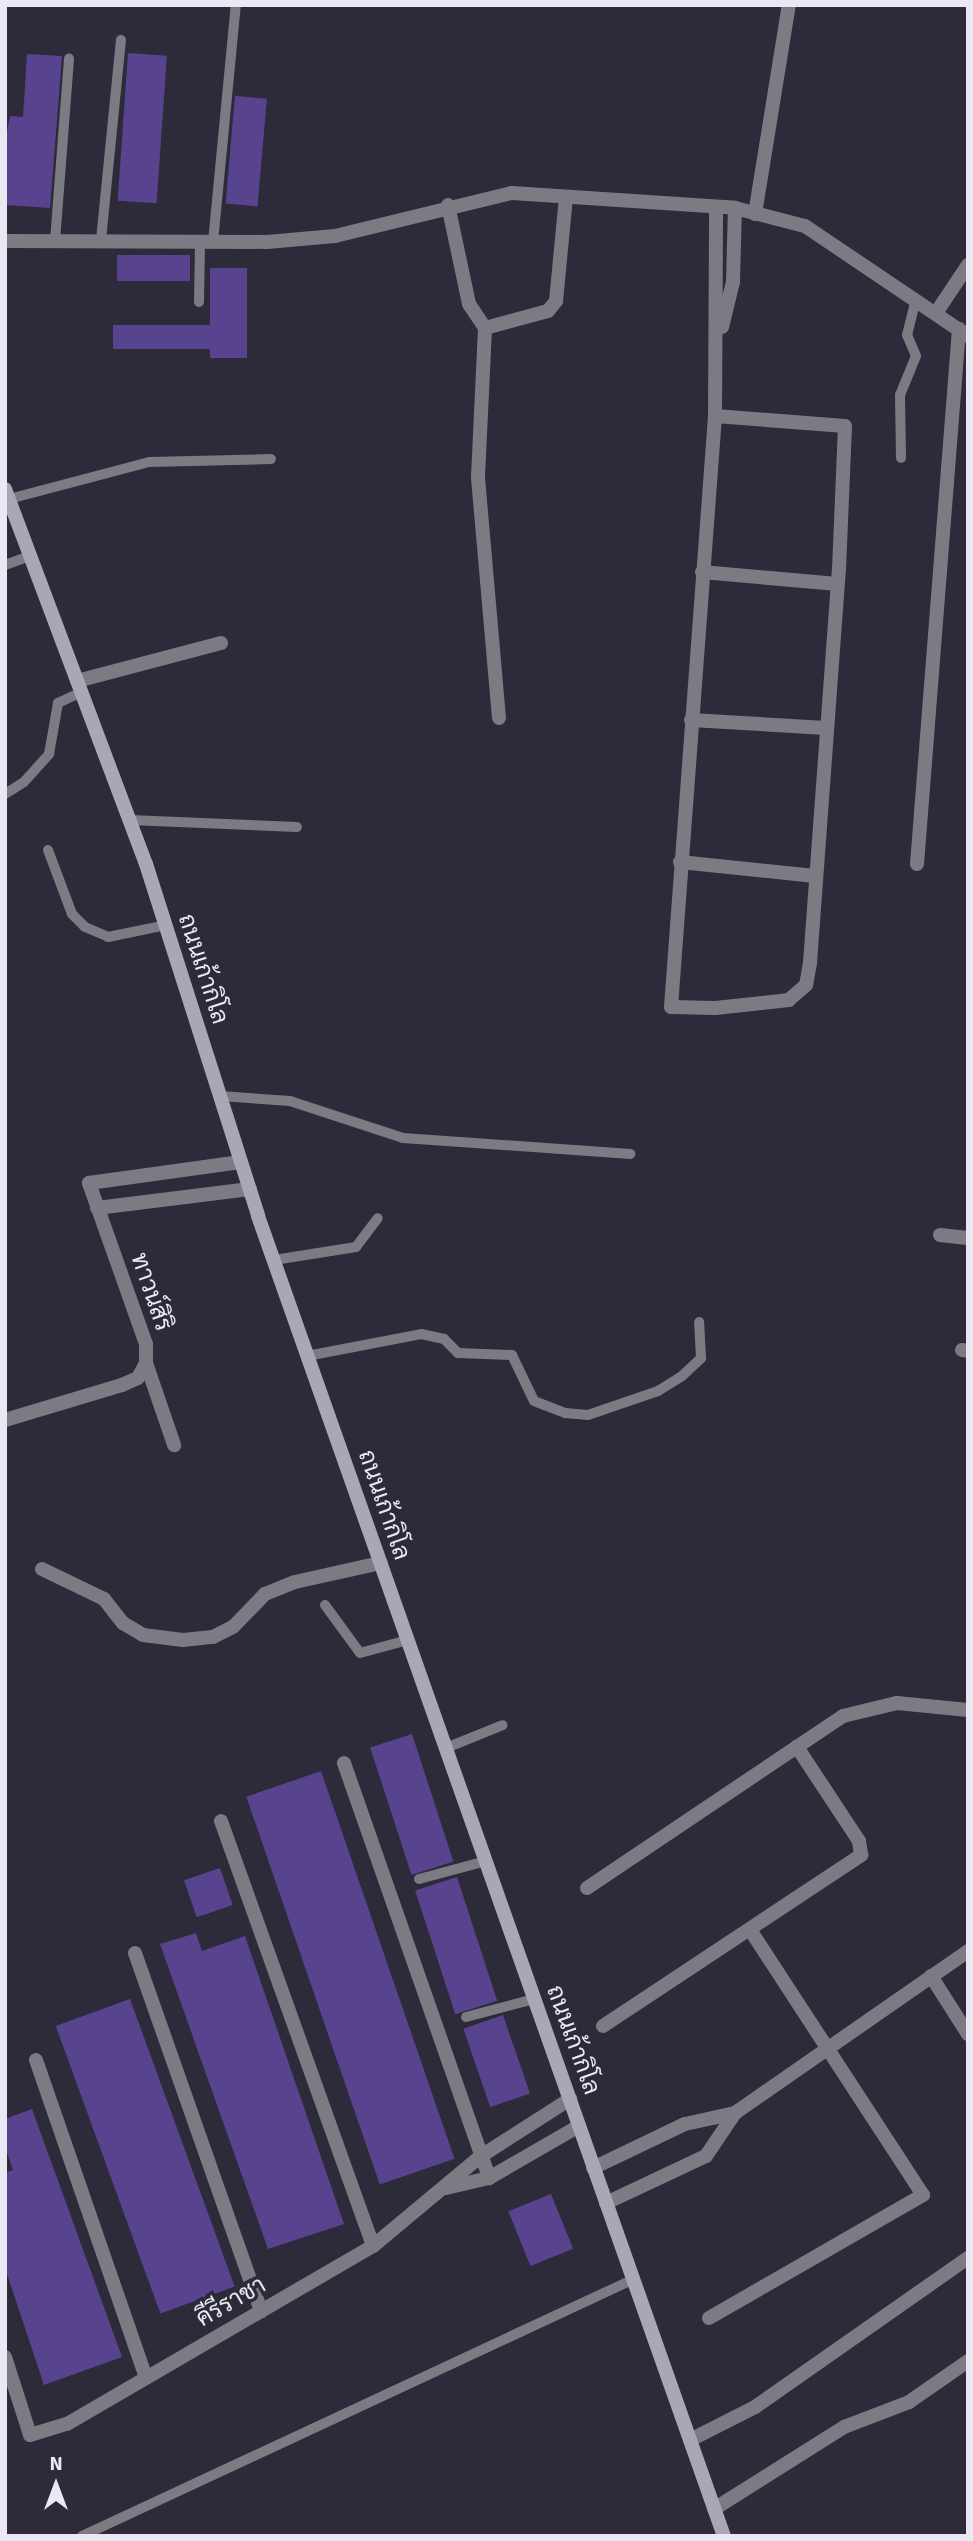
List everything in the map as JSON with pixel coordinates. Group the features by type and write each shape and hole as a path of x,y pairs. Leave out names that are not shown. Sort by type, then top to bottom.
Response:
{"main road":[{"name":"ถนนเก้ากิโล","path":"7,494 130,820 274,1261 724,2536"}],"street":[{"path":"755,214 789,5"},
{"path":"5,241 206,242 335,236 448,205 512,193 735,208 805,226 916,299 964,333 917,864"},
{"path":"485,328 548,311 556,300 566,197"},
{"path":"448,205 469,304 485,328 478,477 499,718"},
{"path":"716,207 714,280 719,339 716,416 702,572 671,1007 728,1007 789,1000 802,993 810,963 837,584 845,426 716,416"},
{"path":"719,339 733,282 735,208"},
{"path":"936,313 968,265"},
{"path":"702,572 837,584"},
{"path":"80,687 221,643"},
{"path":"691,720 826,728"},
{"path":"680,862 815,876"},
{"name":"ทาวน์สิริ","path":"6,1416 122,1385 138,1378 146,1363 146,1344 89,1183 241,1162"},
{"path":"97,1208 250,1189"},
{"path":"940,1235 968,1238"},
{"path":"146,1363 174,1446"},
{"path":"42,1569 104,1599 124,1623 143,1635 183,1640 213,1637 233,1627 265,1594 285,1586 380,1563"},
{"path":"587,1888 844,1716 897,1703 968,1710"},
{"path":"603,2026 860,1855 859,1841 797,1747"},
{"path":"344,1763 489,2178"},
{"path":"221,1821 373,2246"},
{"path":"709,2318 922,2195 824,2050 750,1930"},
{"path":"606,2203 706,2157 735,2113 968,1951"},
{"path":"135,1953 261,2311"},
{"path":"931,1976 968,2034"},
{"path":"36,2060 146,2378"},
{"name":"คีรีราชา","path":"5,2357 30,2435 67,2424 373,2246 481,2156 570,2099"},
{"path":"593,2168 685,2124 735,2113"},
{"name":"คีรีราชา","path":"444,2189 489,2178 579,2126"},
{"path":"690,2440 755,2407 968,2258"},
{"path":"714,2509 844,2427 909,2402 968,2361"}],"lane":[{"path":"199,302 236,5"},
{"path":"101,240 121,40"},
{"path":"55,241 69,59"},
{"path":"901,458 900,395 916,356 907,335 916,299"},
{"path":"7,494 149,462 271,459"},
{"path":"5,565 30,556"},
{"path":"5,794 24,782 49,754 58,703 80,687"},
{"path":"130,820 297,827"},
{"path":"48,850 72,914 85,927 108,937 166,925"},
{"path":"220,1096 290,1101 403,1138 630,1154"},
{"path":"274,1261 356,1247 378,1218"},
{"path":"307,1356 421,1334 444,1339 458,1353 512,1355 534,1401 565,1413 588,1415 658,1391 682,1376 701,1358 699,1322"},
{"path":"325,1605 360,1653 408,1640"},
{"path":"446,1748 503,1725"},
{"path":"419,1879 486,1861"},
{"path":"466,2017 534,1999"},
{"path":"82,2536 634,2279"}],"building":[{"path":"128,53 167,56 157,203 118,201"},
{"path":"27,54 62,56 50,208 5,205 5,143 10,116 23,117"},
{"path":"235,96 267,99 257,206 226,204"},
{"path":"117,255 190,255 190,281 117,281"},
{"path":"210,268 247,268 247,358 210,358 210,349 113,349 113,325 210,325"},
{"path":"412,1734 453,1861 412,1875 370,1748"},
{"path":"321,1771 454,2159 380,2184 246,1797"},
{"path":"220,1868 233,1905 197,1917 184,1880"},
{"path":"457,1877 497,2001 455,2014 415,1891"},
{"path":"196,1933 202,1951 245,1936 344,2224 268,2249 160,1944"},
{"path":"130,1999 235,2287 160,2314 56,2026"},
{"path":"503,2015 530,2093 490,2107 463,2029"},
{"path":"32,2109 122,2357 44,2385 5,2268 5,2173 13,2170 5,2147 5,2119"},
{"path":"551,2194 573,2249 530,2266 508,2211"}]}
